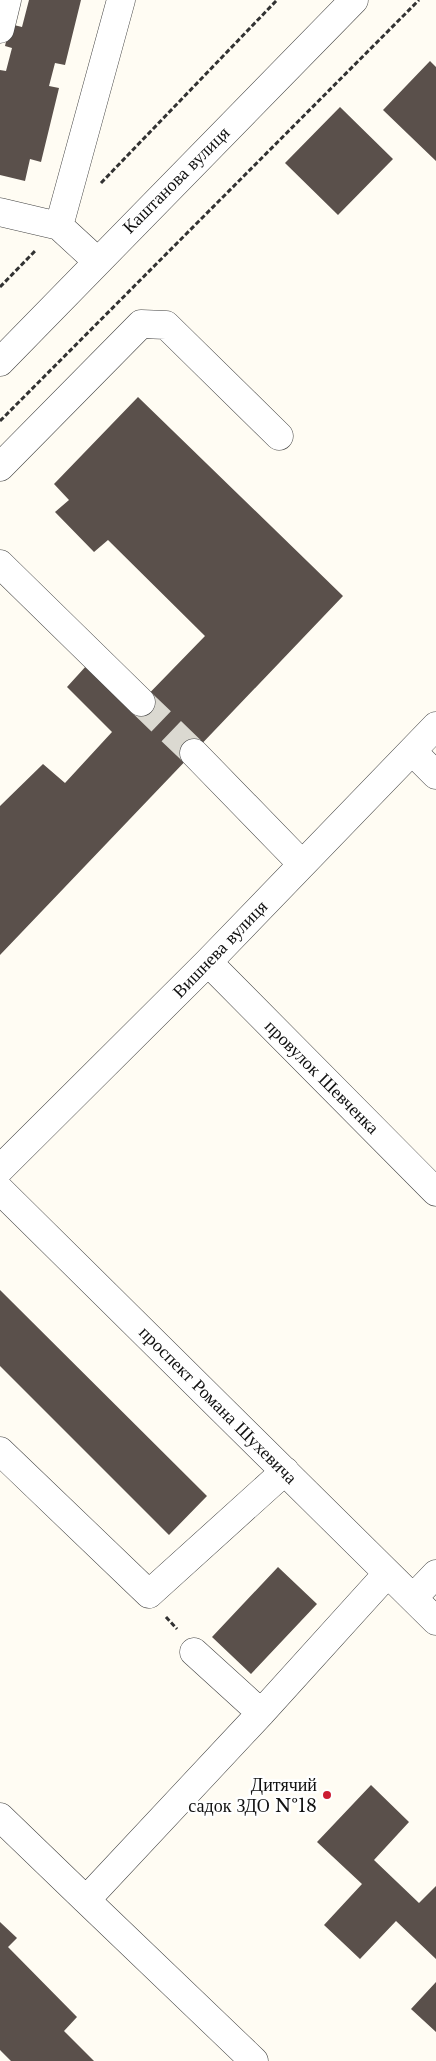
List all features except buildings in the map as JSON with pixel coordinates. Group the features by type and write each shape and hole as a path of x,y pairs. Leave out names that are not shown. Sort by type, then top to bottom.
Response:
{"street":[{"path":"0,29 6,0"},
{"path":"59,226 121,0"},
{"name":"Каштанова вулиця","path":"0,362 354,0"},
{"path":"0,212 59,226 97,261"},
{"path":"0,467 141,324 166,324 279,436"},
{"path":"0,564 141,702"},
{"name":"Вишнева вулиця","path":"0,1169 208,962 413,752 436,726"},
{"path":"413,752 436,775"},
{"path":"194,754 302,864"},
{"name":"провулок Шевченка","path":"208,962 436,1192"},
{"name":"проспект Романа Шухевича","path":"0,1190 436,1621"},
{"path":"0,1451 149,1594 285,1471"},
{"path":"86,1900 261,1714 387,1574"},
{"path":"413,1598 436,1574"},
{"path":"194,1652 261,1714"},
{"path":"0,1818 254,2061"}],"path":[{"path":"100,184 277,0"},
{"path":"0,421 419,0"},
{"path":"0,287 59,226"},
{"path":"149,1594 194,1652"}],"tunnel":[{"path":"141,702 194,753"}],"place":[{"name":"Дитячий садок ЗДО №18","path":"327,1795"}]}
